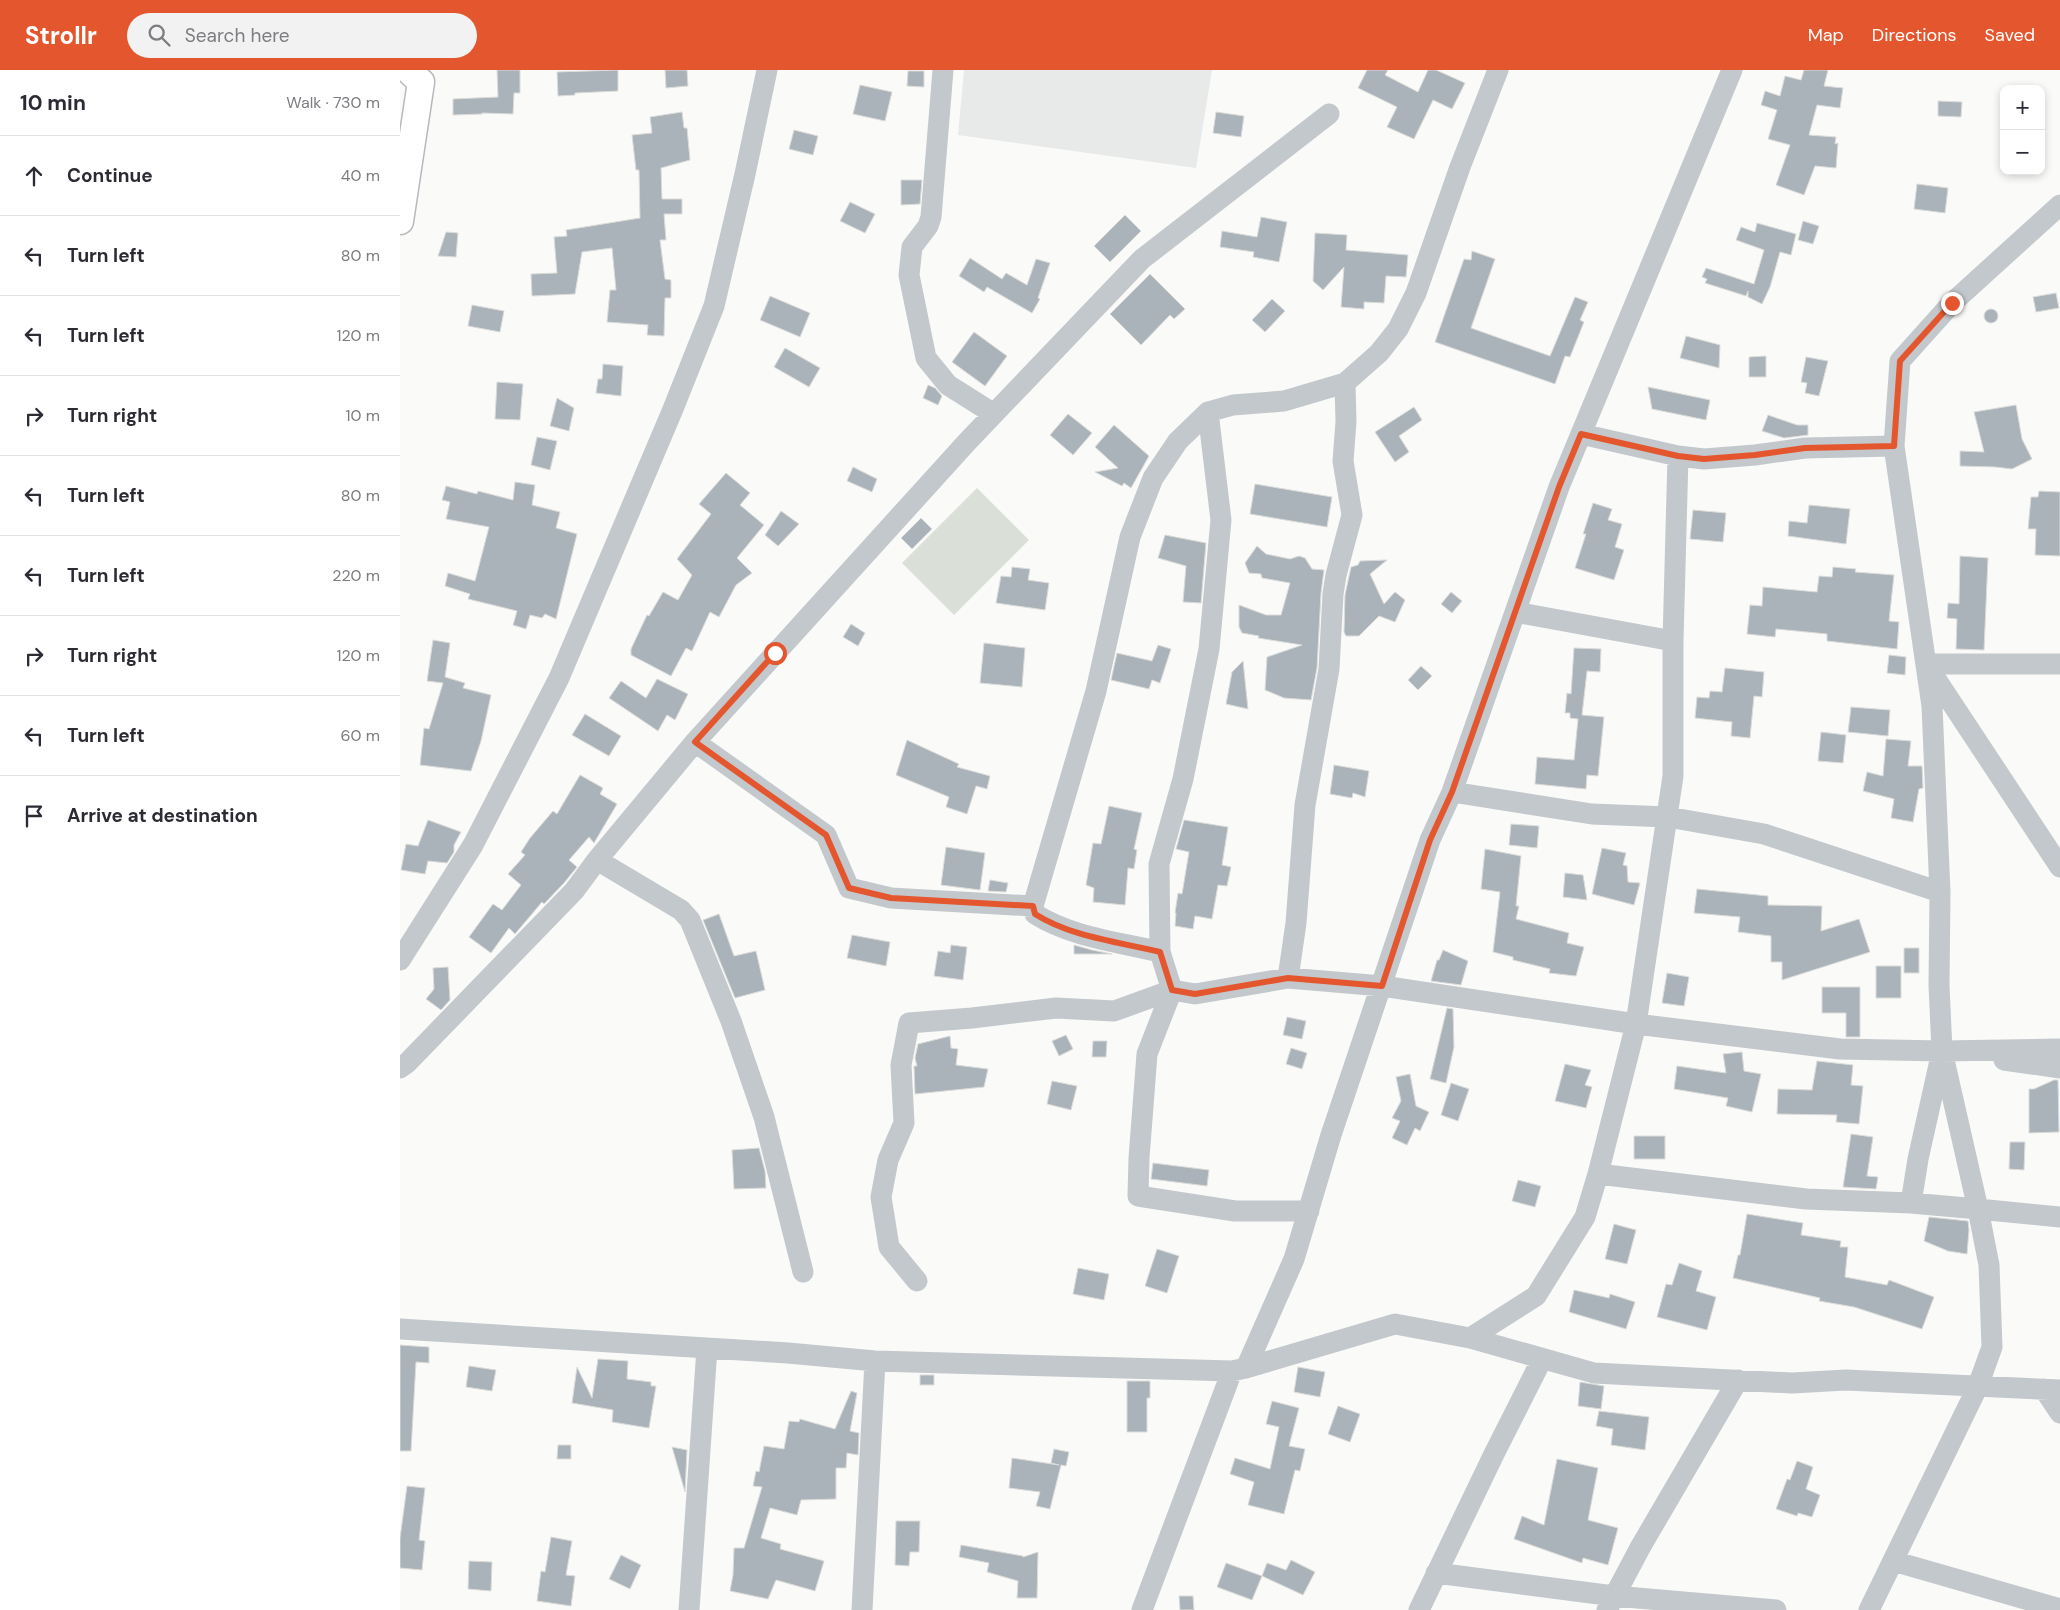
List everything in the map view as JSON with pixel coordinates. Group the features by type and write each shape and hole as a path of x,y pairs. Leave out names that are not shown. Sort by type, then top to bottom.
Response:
{"main road":[{"path":"400,221 417,74"}],"street":[{"path":"400,960 473,845 559,678 673,409 714,306 767,70"},
{"path":"944,70 930,217 928,226 912,247 909,275 926,358 948,384 994,414"},
{"path":"1160,952 1047,922 1035,914 1033,906 1096,691 1130,537 1153,478 1178,441 1208,412 1233,405 1284,401 1345,383 1379,352 1398,329 1416,293 1460,167 1498,70"},
{"path":"1142,1610 1239,1369 1294,1259 1331,1135 1430,840 1452,792 1559,487 1732,70"},
{"path":"400,1068 408,1063 574,891 597,860 695,742 994,414 1142,260 1329,114"},
{"path":"1869,1610 1978,1386 1992,1347 1989,1265 1942,1051 1939,985 1940,892 1932,706 1894,446 1900,361 1952,303 2060,205"},
{"path":"1288,978 1296,923 1305,805 1329,669 1332,594 1352,515 1343,461 1346,422 1345,383"},
{"path":"1208,412 1221,520 1208,649 1183,779 1159,864 1160,952 1172,990 1147,1054 1138,1196 1235,1211 1308,1211"},
{"path":"1581,434 1678,456 1704,459 1755,455 1805,448 1894,446"},
{"path":"1470,1338 1536,1296 1585,1217 1598,1174 1636,1024 1673,776 1678,456"},
{"path":"1515,612 1674,640"},
{"path":"1926,664 2060,664"},
{"path":"1926,664 2060,867"},
{"path":"695,742 826,835 849,888 891,898 1033,906"},
{"path":"1452,792 1592,814 1668,816 1764,834 1940,892"},
{"path":"597,860 681,910 690,920 731,1021 764,1117 803,1272"},
{"path":"918,1281 889,1247 881,1197 888,1160 904,1123 901,1065 909,1023 1056,1008 1114,1011 1172,990 1195,994 1288,978 1382,986 1636,1024 1840,1049 1942,1051 2060,1048"},
{"path":"1942,1051 2060,1068"},
{"path":"1911,1203 1918,1159 1942,1051"},
{"path":"1598,1174 1806,1199 1911,1203 2060,1217"},
{"path":"400,1329 707,1348 875,1361 1239,1369 1395,1324 1470,1338 1594,1373 1792,1383 1846,1380 2052,1390 2060,1413"},
{"path":"689,1610 707,1348"},
{"path":"1419,1610 1542,1359"},
{"path":"862,1610 875,1361"},
{"path":"1611,1603 1640,1546 1738,1380"},
{"path":"1893,1562 2060,1609"},
{"path":"1436,1573 1611,1603 1776,1610"}],"shaded area":[{"path":"964,70 1212,70 1196,168 958,135"},
{"path":"977,488 1029,540 954,615 902,563"}],"building":[{"path":"497,70 520,70 520,93 514,93 513,114 482,113 453,115 453,99 498,97"},
{"path":"618,70 618,91 575,93 575,95 558,96 557,72"},
{"path":"665,70 687,70 688,86 666,88"},
{"path":"1367,70 1388,70 1385,75 1418,92 1428,70 1436,70 1465,83 1452,109 1433,100 1414,139 1387,127 1397,107 1358,88"},
{"path":"1804,70 1828,70 1824,86 1843,88 1840,108 1817,105 1809,135 1836,137 1835,144 1838,143 1836,168 1815,166 1804,195 1776,185 1790,145 1768,139 1777,110 1761,105 1765,91 1780,96 1785,76 1801,80"},
{"path":"908,71 924,71 924,87 907,86"},
{"path":"860,85 892,92 885,121 853,114"},
{"path":"1938,101 1962,102 1961,117 1938,116"},
{"path":"682,112 684,128 687,128 690,160 661,168 662,199 682,199 682,214 664,214 666,240 660,240 665,279 671,280 671,298 665,298 664,336 647,335 648,325 607,322 610,290 616,290 612,248 582,252 575,294 532,296 531,274 557,273 554,237 567,236 566,230 640,218 639,170 636,170 632,135 652,133 650,117"},
{"path":"1216,112 1244,116 1241,137 1213,133"},
{"path":"794,130 818,136 813,155 789,149"},
{"path":"901,180 922,180 920,204 901,205"},
{"path":"1917,184 1948,188 1945,213 1914,209"},
{"path":"850,202 875,214 865,233 840,221"},
{"path":"1125,215 1141,231 1110,262 1094,246"},
{"path":"1261,217 1287,222 1279,262 1253,257 1254,252 1220,247 1222,231 1257,237"},
{"path":"1803,221 1819,226 1813,244 1798,240"},
{"path":"1757,223 1796,234 1791,255 1780,252 1770,287 1762,304 1748,297 1748,291 1746,296 1705,283 1707,279 1702,277 1706,268 1754,284 1764,250 1736,240 1741,227 1755,232"},
{"path":"446,232 458,233 456,257 438,256"},
{"path":"1315,233 1347,235 1346,250 1408,255 1406,277 1386,276 1384,303 1364,302 1364,309 1341,307 1344,267 1323,290 1313,281"},
{"path":"1472,251 1495,259 1471,328 1550,356 1575,297 1588,302 1580,320 1584,322 1570,357 1565,356 1555,384 1435,342 1464,259 1471,260"},
{"path":"970,258 1002,279 1006,273 1027,285 1036,259 1050,263 1038,298 1040,299 1032,313 987,287 984,292 959,276"},
{"path":"1150,274 1185,309 1174,319 1170,315 1141,345 1110,314"},
{"path":"2056,293 2059,308 2036,312 2033,297"},
{"path":"770,296 810,313 800,337 760,320"},
{"path":"1272,299 1285,311 1265,332 1252,320"},
{"path":"472,305 504,311 500,332 468,326"},
{"path":"1988,309 1994,309 1998,316 1994,323 1988,323 1984,319 1984,313"},
{"path":"974,332 1007,356 985,386 952,362"},
{"path":"1686,336 1720,345 1719,368 1680,358"},
{"path":"785,348 820,368 809,387 774,367"},
{"path":"1766,356 1766,377 1749,377 1749,357"},
{"path":"1806,357 1828,361 1819,396 1805,393 1807,383 1801,382"},
{"path":"603,364 623,366 621,396 596,393 598,379 602,379"},
{"path":"497,382 523,384 520,420 495,419"},
{"path":"928,385 935,388 942,396 938,405 923,398"},
{"path":"1648,387 1710,400 1706,420 1652,409"},
{"path":"557,398 574,408 569,431 550,426"},
{"path":"2016,405 2022,439 2032,459 2012,469 1960,466 1960,451 1984,452 1974,412"},
{"path":"1414,407 1422,420 1399,436 1409,452 1395,462 1375,432"},
{"path":"1068,414 1092,433 1073,455 1050,435"},
{"path":"1768,415 1797,425 1808,425 1808,435 1784,438 1762,431"},
{"path":"1114,425 1149,456 1131,488 1124,483 1122,486 1095,472 1118,468 1095,447"},
{"path":"537,437 557,441 550,470 531,465"},
{"path":"853,467 877,479 872,492 847,481"},
{"path":"726,473 750,493 740,505 764,525 737,558 752,573 736,585 719,617 710,612 692,651 686,648 671,676 631,655 631,649 647,615 649,616 663,592 678,600 692,575 677,559 711,514 699,504"},
{"path":"515,482 535,485 532,505 560,512 556,528 577,534 556,619 545,614 542,618 530,615 526,629 513,625 517,611 468,599 470,594 445,586 448,573 475,581 489,527 446,519 450,502 442,500 446,486 477,494 478,491 513,500"},
{"path":"1255,484 1332,497 1327,527 1250,514"},
{"path":"2039,491 2060,492 2060,556 2035,555 2036,529 2028,529 2031,497 2038,497"},
{"path":"1593,503 1612,509 1608,520 1622,524 1615,547 1624,550 1614,580 1575,568 1586,534 1583,534"},
{"path":"1809,505 1850,509 1846,544 1788,536 1789,521 1807,523"},
{"path":"1693,510 1726,513 1723,542 1690,539"},
{"path":"781,511 799,524 778,546 765,535"},
{"path":"921,518 932,529 912,549 901,538"},
{"path":"1165,535 1206,543 1201,603 1183,602 1186,566 1158,558"},
{"path":"1257,546 1266,554 1290,559 1299,556 1305,558 1312,569 1324,570 1317,668 1311,700 1284,698 1265,690 1267,657 1302,645 1258,638 1259,636 1242,633 1239,627 1239,605 1266,615 1281,615 1290,583 1262,578 1261,574 1249,573 1245,563"},
{"path":"1960,556 1988,558 1984,650 1956,649 1957,619 1947,618 1948,603 1959,604"},
{"path":"1387,560 1370,574 1384,604 1395,592 1405,600 1395,622 1379,616 1359,636 1346,636 1344,632 1345,595 1351,567 1358,565 1360,561"},
{"path":"1012,567 1030,569 1028,580 1049,583 1045,610 996,603 1001,576 1011,577"},
{"path":"1833,567 1856,569 1855,572 1894,575 1889,621 1899,622 1897,649 1827,641 1827,634 1776,629 1775,637 1747,634 1750,605 1762,606 1763,587 1817,592 1819,576 1832,577"},
{"path":"1451,592 1462,601 1452,613 1441,604"},
{"path":"851,624 865,633 858,646 843,637"},
{"path":"433,640 450,643 445,677 465,683 463,688 491,695 481,741 471,771 420,765 424,728 429,729 443,683 427,681"},
{"path":"984,643 1025,648 1022,687 980,683"},
{"path":"1158,645 1171,649 1160,683 1152,680 1149,689 1111,680 1117,653 1152,661"},
{"path":"1574,648 1601,649 1600,672 1587,671 1582,715 1604,717 1598,776 1587,775 1586,789 1535,784 1537,757 1574,760 1578,719 1570,718 1570,713 1565,713 1567,693 1571,694"},
{"path":"1889,655 1906,657 1905,675 1887,673"},
{"path":"1243,661 1248,709 1226,704 1232,672"},
{"path":"1421,666 1432,676 1418,690 1408,680"},
{"path":"1725,668 1764,672 1762,697 1754,696 1750,738 1731,736 1732,722 1695,718 1697,697 1709,698 1710,691 1722,692"},
{"path":"657,679 688,694 675,720 667,715 658,731 609,698 621,681 646,698"},
{"path":"1851,707 1890,710 1888,736 1848,732"},
{"path":"585,714 621,736 609,756 572,735"},
{"path":"1821,732 1846,735 1843,763 1818,761"},
{"path":"1886,739 1911,741 1908,766 1922,766 1923,788 1919,789 1913,822 1891,818 1894,799 1863,791 1867,772 1883,776"},
{"path":"907,740 959,764 957,767 990,776 987,789 976,786 967,814 946,807 949,797 896,775"},
{"path":"1334,765 1369,771 1365,797 1353,793 1352,798 1330,794"},
{"path":"580,775 603,788 600,794 617,804 594,843 589,837 569,860 577,867 564,883 544,904 542,902 515,934 509,928 491,953 469,937 493,904 502,910 521,885 508,874 525,855 521,852 530,838 553,811 557,814"},
{"path":"1109,806 1142,813 1134,849 1137,850 1134,869 1128,868 1125,905 1093,902 1094,888 1086,885 1093,843 1101,844"},
{"path":"428,820 461,832 454,845 454,852 447,863 428,861 425,874 401,870 406,844 418,846"},
{"path":"1184,820 1228,827 1222,865 1231,867 1227,886 1218,885 1212,919 1195,916 1193,929 1175,926 1178,893 1182,894 1189,852 1176,849"},
{"path":"1511,824 1539,826 1537,848 1509,845"},
{"path":"946,847 985,853 980,890 941,885"},
{"path":"1602,848 1626,853 1623,865 1627,866 1628,882 1640,883 1634,905 1592,894"},
{"path":"1485,849 1521,856 1516,906 1519,906 1516,919 1569,933 1567,943 1584,947 1576,976 1549,973 1550,969 1513,960 1513,957 1493,952 1500,892 1481,889"},
{"path":"1565,873 1583,875 1587,900 1563,897"},
{"path":"990,880 1008,883 1006,892 988,891"},
{"path":"1697,889 1768,896 1768,905 1822,906 1821,931 1859,919 1870,952 1782,980 1782,962 1771,962 1771,936 1738,932 1740,917 1694,913"},
{"path":"719,914 734,956 756,951 765,990 735,998 703,920"},
{"path":"852,935 890,942 886,966 847,958"},
{"path":"951,945 967,947 963,980 934,976 938,951 950,953"},
{"path":"1074,945 1092,950 1112,954 1074,954"},
{"path":"1904,948 1919,948 1919,973 1904,973"},
{"path":"1443,950 1468,961 1461,985 1431,981 1437,960 1439,960"},
{"path":"1876,966 1901,966 1901,998 1876,998"},
{"path":"448,967 450,1000 441,1010 426,999 434,989 433,968"},
{"path":"1667,973 1689,977 1684,1006 1662,1003"},
{"path":"1822,987 1860,987 1860,1037 1846,1037 1846,1013 1822,1013"},
{"path":"1447,1008 1453,1009 1454,1047 1446,1083 1430,1079"},
{"path":"1287,1017 1306,1021 1302,1039 1283,1035"},
{"path":"1066,1035 1073,1049 1059,1056 1052,1041"},
{"path":"950,1036 951,1048 958,1049 956,1065 988,1069 984,1087 915,1094 914,1066 917,1066 915,1058 918,1044"},
{"path":"1093,1041 1107,1041 1106,1057 1092,1057"},
{"path":"1291,1048 1307,1053 1302,1069 1286,1064"},
{"path":"1742,1052 1744,1071 1761,1074 1752,1112 1726,1106 1728,1098 1674,1089 1677,1066 1726,1073 1723,1054"},
{"path":"1817,1061 1853,1065 1851,1085 1863,1086 1859,1124 1836,1122 1837,1115 1777,1114 1778,1089 1812,1090"},
{"path":"1565,1064 1591,1070 1585,1085 1592,1087 1586,1108 1555,1101"},
{"path":"1410,1074 1416,1106 1429,1112 1420,1131 1415,1128 1407,1145 1392,1138 1400,1121 1392,1118 1401,1101 1396,1077"},
{"path":"2058,1080 2059,1132 2029,1133 2029,1089 2034,1089"},
{"path":"1052,1081 1077,1086 1071,1110 1047,1104"},
{"path":"1451,1083 1469,1089 1458,1121 1441,1115"},
{"path":"1851,1134 1873,1137 1867,1176 1878,1177 1876,1189 1843,1187"},
{"path":"1634,1136 1665,1136 1665,1159 1634,1159"},
{"path":"2010,1142 2025,1142 2024,1170 2009,1169"},
{"path":"759,1148 765,1171 766,1188 734,1189 732,1150"},
{"path":"1153,1163 1209,1170 1207,1186 1151,1179"},
{"path":"1518,1180 1541,1186 1535,1207 1512,1201"},
{"path":"1747,1214 1803,1223 1801,1235 1841,1241 1840,1247 1848,1247 1845,1277 1887,1285 1889,1280 1934,1297 1922,1329 1854,1307 1819,1301 1820,1298 1733,1278 1738,1255 1740,1255"},
{"path":"1929,1217 1968,1221 1967,1254 1948,1251 1924,1241"},
{"path":"1614,1224 1636,1230 1627,1264 1605,1259"},
{"path":"1157,1249 1179,1256 1167,1293 1145,1286"},
{"path":"1679,1263 1702,1271 1696,1291 1716,1297 1707,1330 1657,1317 1666,1284 1672,1285"},
{"path":"1078,1268 1109,1274 1104,1300 1073,1294"},
{"path":"1574,1290 1609,1298 1610,1294 1635,1302 1626,1329 1569,1312"},
{"path":"400,1345 429,1347 429,1363 416,1362 411,1451 400,1451"},
{"path":"598,1359 628,1361 627,1379 651,1382 651,1386 656,1386 649,1428 612,1422 613,1410 572,1403 577,1367 592,1398"},
{"path":"469,1366 496,1370 492,1391 466,1387"},
{"path":"1298,1367 1325,1372 1320,1397 1294,1392"},
{"path":"920,1375 934,1375 934,1385 920,1385"},
{"path":"1127,1381 1150,1381 1150,1398 1147,1398 1147,1432 1127,1432"},
{"path":"1580,1382 1604,1386 1601,1409 1578,1406"},
{"path":"851,1391 857,1393 850,1431 859,1433 858,1455 847,1453 846,1468 836,1468 836,1499 801,1500 797,1515 770,1508 761,1538 781,1544 780,1549 824,1561 815,1591 776,1580 768,1599 730,1591 733,1575 734,1548 744,1548 762,1487 753,1486 756,1471 759,1472 764,1446 784,1449 789,1421 799,1422 800,1419 835,1429"},
{"path":"1272,1401 1299,1408 1289,1446 1305,1449 1300,1471 1295,1470 1284,1514 1248,1505 1254,1482 1230,1474 1235,1458 1270,1469 1279,1427 1266,1424"},
{"path":"1338,1406 1360,1414 1350,1442 1328,1434"},
{"path":"1599,1411 1649,1417 1645,1450 1611,1445 1613,1429 1596,1426"},
{"path":"558,1445 571,1445 571,1459 557,1459"},
{"path":"672,1447 687,1450 685,1492"},
{"path":"1054,1449 1069,1452 1066,1466 1061,1465 1050,1509 1036,1506 1040,1492 1009,1488 1012,1458 1059,1465 1051,1463"},
{"path":"1557,1459 1598,1468 1588,1520 1618,1528 1608,1565 1583,1558 1582,1563 1514,1539 1522,1516 1544,1525"},
{"path":"1797,1461 1813,1467 1806,1489 1820,1495 1812,1517 1798,1513 1797,1516 1776,1509 1787,1479 1790,1480"},
{"path":"407,1486 425,1488 419,1540 425,1541 422,1570 400,1568 400,1538"},
{"path":"896,1521 920,1521 919,1552 910,1552 909,1566 895,1565"},
{"path":"551,1537 572,1541 566,1575 575,1576 571,1606 537,1601 541,1571 545,1572"},
{"path":"961,1545 1023,1557 1038,1552 1037,1598 1017,1598 1018,1581 987,1572 989,1563 959,1557"},
{"path":"621,1555 641,1565 630,1589 609,1579"},
{"path":"1291,1560 1315,1572 1303,1595 1262,1576 1267,1563 1286,1570"},
{"path":"469,1561 492,1562 491,1591 468,1589"},
{"path":"1226,1563 1262,1576 1252,1600 1217,1587"},
{"path":"1179,1596 1193,1596 1194,1610 1180,1610"}],"route":[{"path":"775,653 695,742 826,835 849,888 891,898 1033,906 1035,914 1047,922 1160,952 1172,990 1195,994 1288,978 1382,986 1430,840 1452,792 1559,487 1581,434 1678,456 1704,459 1755,455 1805,448 1894,446 1900,361 1952,303"}]}
